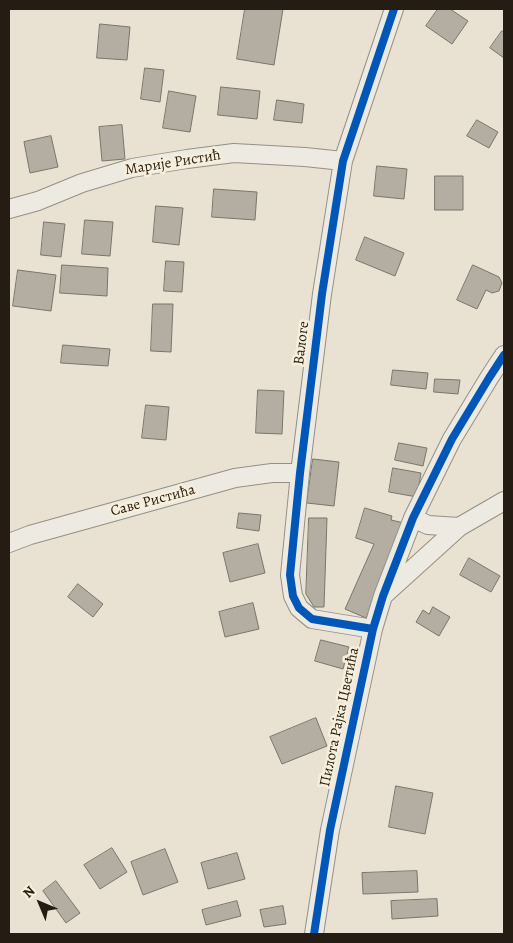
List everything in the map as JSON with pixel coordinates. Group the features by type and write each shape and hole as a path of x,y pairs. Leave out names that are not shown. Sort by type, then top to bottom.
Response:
{"street":[{"name":"Валоге","path":"373,629 312,619 299,608 293,596 290,575 300,473 322,294 343,161 394,9"},
{"name":"Марије Ристић","path":"9,209 38,201 82,183 132,168 187,159 234,154 305,157 343,161"},
{"name":"Пилота Рајка Цветића","path":"314,934 330,830 373,629 383,596 413,518 452,439 504,355"},
{"name":"Саве Ристића","path":"9,543 30,535 235,478 272,472 300,473"},
{"path":"383,596 459,527 504,501"},
{"path":"413,518 428,525 459,527"}],"building":[{"path":"245,9 283,9 274,65 237,59"},
{"path":"438,9 450,9 468,21 452,44 426,26"},
{"path":"100,24 130,27 127,60 97,58"},
{"path":"502,31 504,32 504,58 490,48"},
{"path":"145,68 164,70 160,102 141,99"},
{"path":"221,87 260,91 257,119 218,115"},
{"path":"169,91 196,96 190,132 163,128"},
{"path":"277,100 304,104 302,123 274,120"},
{"path":"477,120 498,132 489,148 467,136"},
{"path":"122,125 125,159 102,161 99,127"},
{"path":"51,136 58,167 30,173 24,142"},
{"path":"377,166 407,169 404,199 374,196"},
{"path":"435,176 463,176 463,210 435,210"},
{"path":"214,189 257,192 255,220 212,217"},
{"path":"156,206 183,208 179,245 153,242"},
{"path":"85,220 113,222 110,256 82,254"},
{"path":"44,222 65,224 61,257 41,255"},
{"path":"365,237 404,253 395,276 356,260"},
{"path":"166,261 184,262 182,292 164,291"},
{"path":"62,265 108,268 107,296 60,293"},
{"path":"473,265 499,277 502,283 499,291 492,293 486,290 477,309 457,300"},
{"path":"18,270 56,275 51,311 13,306"},
{"path":"153,304 173,304 171,352 151,351"},
{"path":"63,345 110,349 108,366 61,363"},
{"path":"393,370 428,373 426,389 391,385"},
{"path":"435,379 460,380 458,394 434,392"},
{"path":"258,390 284,391 282,434 256,433"},
{"path":"146,405 169,407 166,440 142,438"},
{"path":"399,443 427,448 423,466 395,460"},
{"path":"313,459 339,462 334,506 307,503"},
{"path":"393,468 421,473 417,497 389,492"},
{"path":"365,508 392,516 391,520 404,523 396,550 366,618 345,609 374,544 356,538"},
{"path":"239,513 261,515 259,531 237,528"},
{"path":"309,518 327,518 324,607 314,607 306,594"},
{"path":"258,544 265,573 230,582 223,553"},
{"path":"469,558 500,576 491,592 460,575"},
{"path":"78,584 103,604 93,617 68,597"},
{"path":"253,603 259,629 225,637 219,612"},
{"path":"433,607 450,617 439,636 416,622 423,610 429,614"},
{"path":"321,640 349,647 343,669 315,661"},
{"path":"316,718 327,746 282,764 270,737"},
{"path":"396,786 433,793 425,834 389,827"},
{"path":"112,848 127,872 100,889 84,865"},
{"path":"165,849 178,882 143,895 131,862"},
{"path":"237,853 245,879 208,889 201,863"},
{"path":"417,871 418,892 363,894 362,873"},
{"path":"56,881 80,913 66,923 43,891"},
{"path":"437,899 438,916 392,919 391,901"},
{"path":"237,901 241,916 206,925 202,910"},
{"path":"283,906 286,924 264,927 260,910"}],"cycle path":[{"path":"373,629 312,619 299,608 293,596 290,575 300,473 322,294 343,161 394,9"},
{"path":"314,934 330,830 373,629 383,596 413,518 452,439 504,355"}]}
